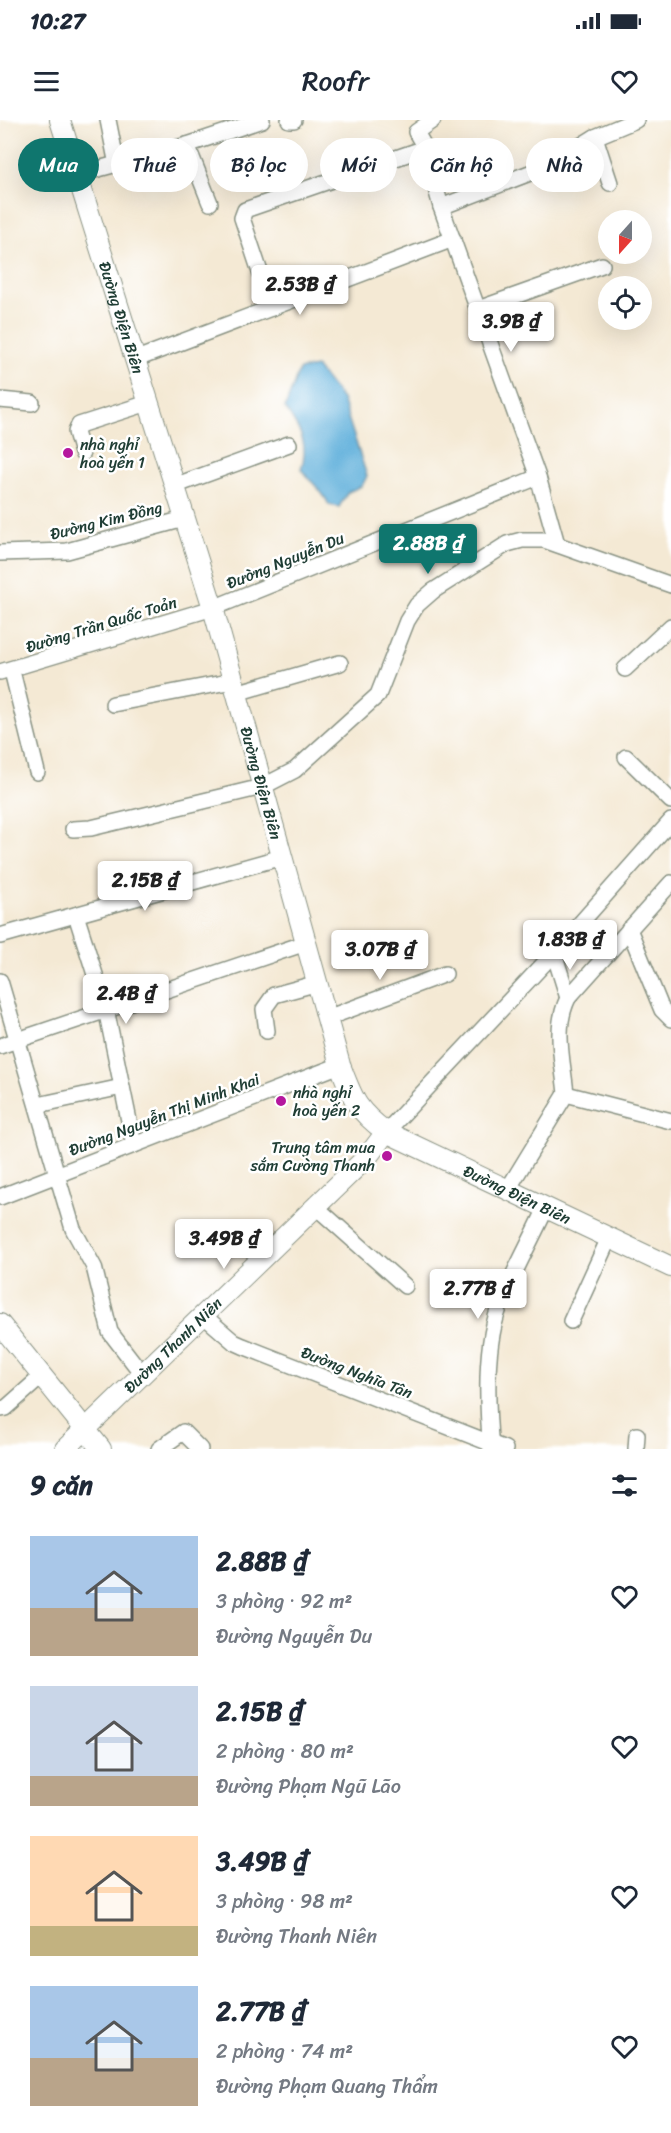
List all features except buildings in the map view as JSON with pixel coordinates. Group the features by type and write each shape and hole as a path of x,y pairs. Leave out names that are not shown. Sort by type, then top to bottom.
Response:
{"main road":[{"name":"Đường Điện Biên","path":"60,120 65,138"},
{"name":"Đường Điện Biên","path":"81,192 213,608 340,1065 355,1103 363,1115 386,1132 671,1267"},
{"name":"Đường Thanh Niên","path":"65,1449 368,1156 386,1132"},
{"path":"0,1324 101,1449"}],"street":[{"path":"108,120 112,138"},
{"path":"198,141 262,120"},
{"path":"411,126 433,120"},
{"path":"441,207 548,166 595,136 636,120"},
{"path":"595,136 610,183"},
{"path":"272,308 242,218 245,210 409,154"},
{"path":"198,173 210,203"},
{"path":"437,192 538,477 557,544"},
{"path":"134,360 453,239"},
{"path":"478,309 602,265"},
{"path":"0,400 32,403"},
{"path":"82,453 76,432 79,424 148,403"},
{"path":"174,486 289,444"},
{"name":"Đường Nguyễn Du","path":"213,608 538,477"},
{"name":"Đường Kim Đồng","path":"0,553 67,551 184,519"},
{"path":"73,829 92,828 262,787 303,764 373,700 385,680 406,621 424,598 507,544 533,539 557,544 671,585"},
{"name":"Đường Trần Quốc Toản","path":"6,671 213,608"},
{"path":"626,669 671,626"},
{"path":"113,704 234,687 340,663"},
{"path":"6,671 37,772"},
{"path":"626,757 671,801"},
{"path":"386,1132 554,953 671,821"},
{"path":"0,936 282,857"},
{"path":"508,1189 566,1094 559,1031 561,1014 568,998 671,883"},
{"path":"76,915 106,1009 134,1145"},
{"path":"629,929 662,1010 671,1019"},
{"path":"0,1046 306,943"},
{"path":"554,953 568,998"},
{"path":"327,1018 446,974"},
{"path":"0,981 59,1174 73,1229 98,1278 111,1332 142,1375"},
{"path":"267,1031 264,1009 274,995 318,982"},
{"name":"Đường Nguyễn Thị Minh Khai","path":"0,1197 340,1065"},
{"path":"38,1105 122,1088"},
{"path":"566,1094 671,1121"},
{"path":"316,1207 405,1286"},
{"path":"496,1447 490,1365 494,1326 499,1307 546,1208"},
{"path":"571,1321 609,1238"},
{"name":"Đường Nghĩa Tân","path":"204,1316 234,1342 496,1447"},
{"path":"0,1409 6,1408 42,1376"},
{"path":"159,1449 183,1432 200,1449"}],"water":[{"path":"316,367 342,399 367,476 362,486 348,492 339,507 329,505 301,469 304,444 299,430 285,408 299,370"}],"place":[{"name":"nhà nghỉ hoà yến 1","path":"68,453"},
{"name":"nhà nghỉ hoà yến 2","path":"281,1101"},
{"name":"Trung tâm mua sắm Cường Thanh","path":"387,1156"}]}
